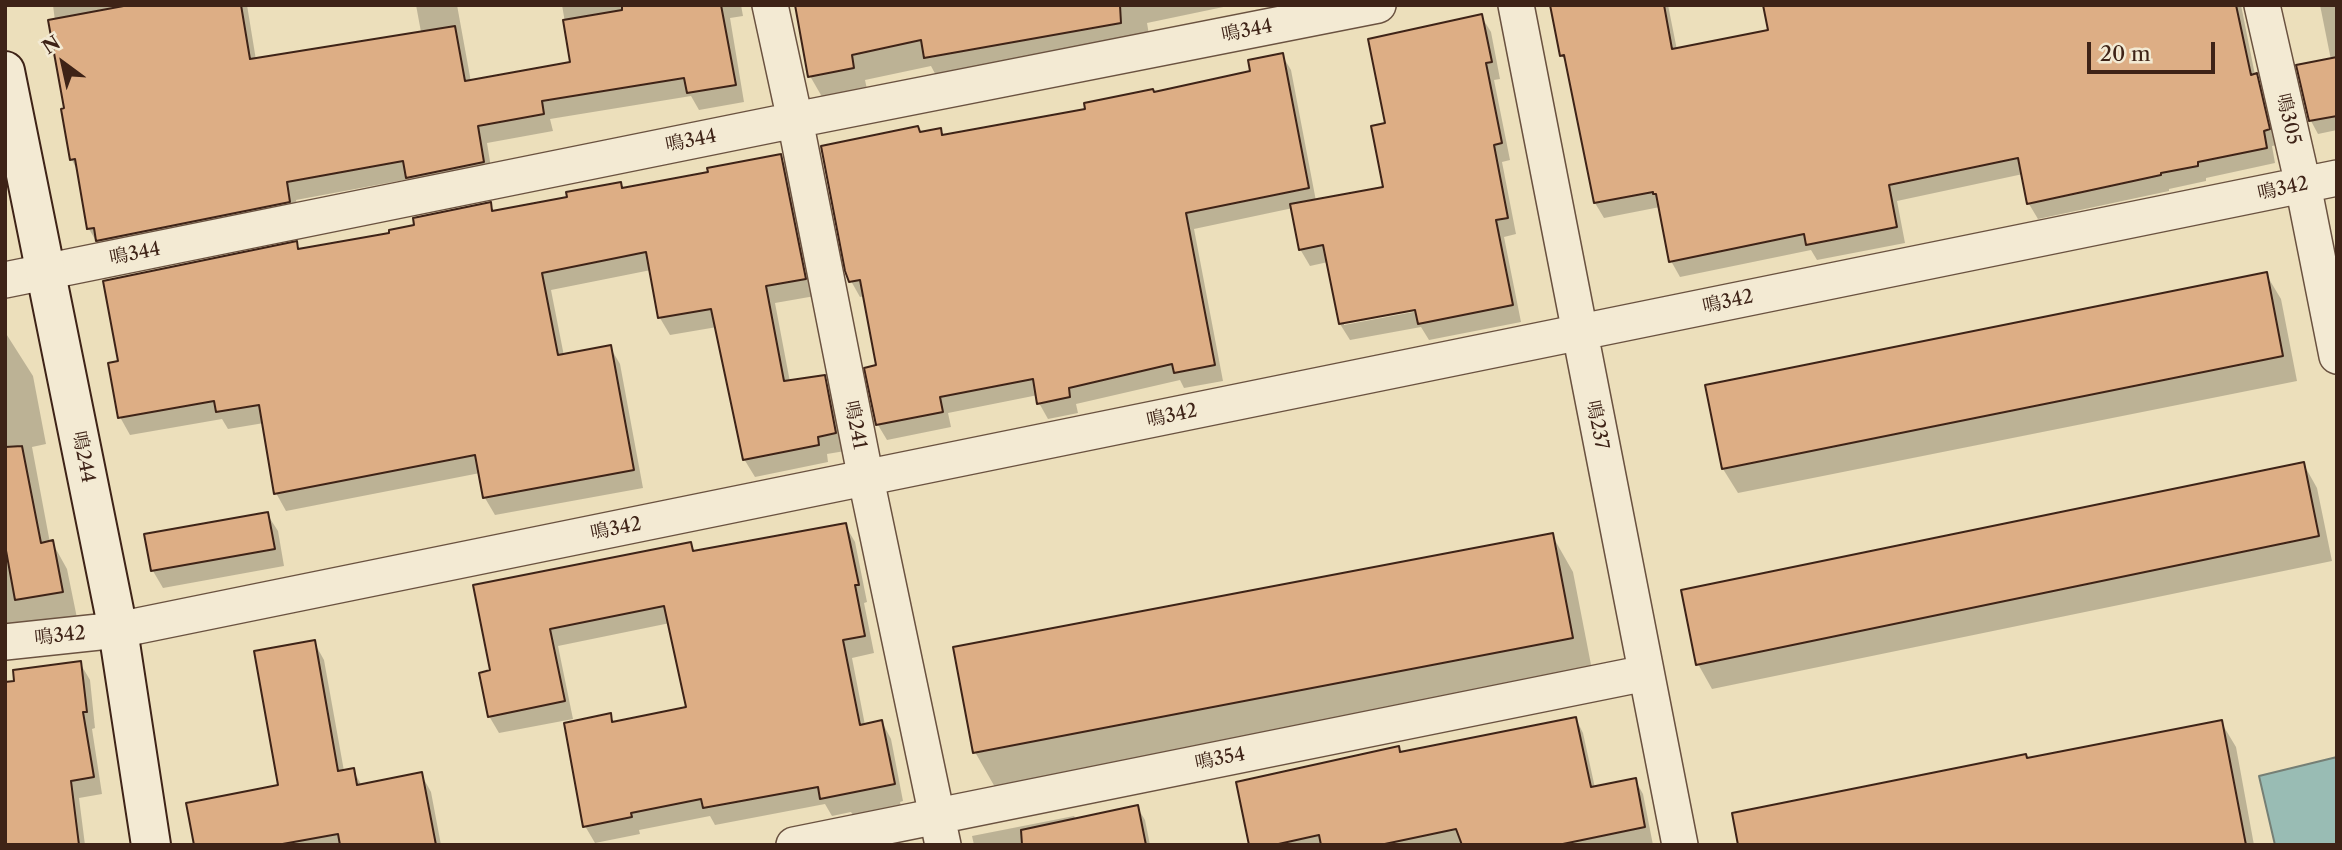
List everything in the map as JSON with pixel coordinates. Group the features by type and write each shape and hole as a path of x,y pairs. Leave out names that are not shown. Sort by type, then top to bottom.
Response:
{"street":[{"name":"鳴241","path":"770,5 940,830"},
{"name":"鳴344","path":"5,280 1378,5"},
{"name":"鳴237","path":"1516,5 1680,845"},
{"name":"鳴305","path":"2262,5 2303,185 2337,356"},
{"name":"鳴244","path":"5,71 118,630 150,845"},
{"name":"鳴342","path":"5,642 118,630 2337,178"},
{"name":"鳴354","path":"794,845 940,830 1646,673"}],"water":[{"path":"2337,757 2337,845 2275,845 2259,776"}],"building":[{"path":"129,5 241,5 250,59 455,26 465,81 570,62 563,20 622,10 622,5 721,5 736,85 687,93 684,78 542,101 544,114 478,126 484,162 406,178 403,161 287,182 290,202 96,241 94,228 87,229 75,159 70,160 61,109 64,108 48,20"},
{"path":"795,5 1120,5 1121,23 924,58 921,40 852,55 854,68 808,77"},
{"path":"1550,5 1664,5 1672,49 1768,30 1763,5 2236,5 2251,75 2257,73 2270,129 2264,131 2267,148 2198,162 2198,166 2161,175 2027,204 2018,158 1889,185 1897,227 1806,245 1804,234 1669,262 1656,194 1653,192 1594,203 1564,55 1560,56"},
{"path":"1482,14 1492,62 1486,63 1502,143 1494,145 1508,218 1496,220 1513,305 1418,324 1415,310 1339,324 1323,245 1299,250 1290,204 1383,187 1371,126 1385,123 1368,39"},
{"path":"1283,53 1309,188 1186,213 1215,365 1174,373 1172,364 1069,388 1070,397 1037,404 1033,379 940,397 943,412 876,425 864,368 876,365 860,280 849,282 845,271 821,146 918,126 920,132 941,128 942,135 1085,109 1084,103 1153,89 1154,92 1250,71 1248,60"},
{"path":"2337,57 2337,116 2309,121 2296,65"},
{"path":"781,154 806,279 766,286 784,381 825,375 836,433 818,437 819,445 743,460 711,309 658,318 646,252 542,273 558,355 611,345 634,470 483,498 475,455 274,494 259,405 216,412 214,401 118,418 108,363 118,361 103,281 297,241 298,249 389,233 389,230 414,225 413,218 491,202 492,211 567,197 566,192 621,182 622,188 708,172 707,168"},
{"path":"2267,272 2283,356 1722,469 1705,385"},
{"path":"22,446 41,543 53,540 63,592 15,600 5,545 5,447"},
{"path":"2304,462 2319,536 1696,665 1681,590"},
{"path":"268,512 275,549 151,571 144,534"},
{"path":"846,523 859,585 855,585 865,636 843,640 860,725 882,720 895,784 820,799 818,787 703,808 701,799 631,813 632,817 583,827 564,723 611,713 612,722 686,707 664,606 550,629 565,701 488,717 479,673 490,670 473,585 691,542 693,551"},
{"path":"1553,533 1573,638 973,753 953,647"},
{"path":"315,640 338,771 354,768 357,785 422,772 436,845 340,845 338,834 277,845 194,845 186,803 278,785 254,651"},
{"path":"81,661 87,712 83,712 94,777 71,781 79,845 5,845 5,682 14,681 13,670"},
{"path":"1576,717 1591,787 1636,778 1645,827 1558,845 1462,845 1456,829 1380,845 1321,845 1319,835 1274,845 1249,845 1236,782 1399,746 1400,752"},
{"path":"2222,720 2246,845 1738,845 1732,813 2026,754 2027,758"},
{"path":"1138,805 1146,845 1022,845 1021,830"}]}
